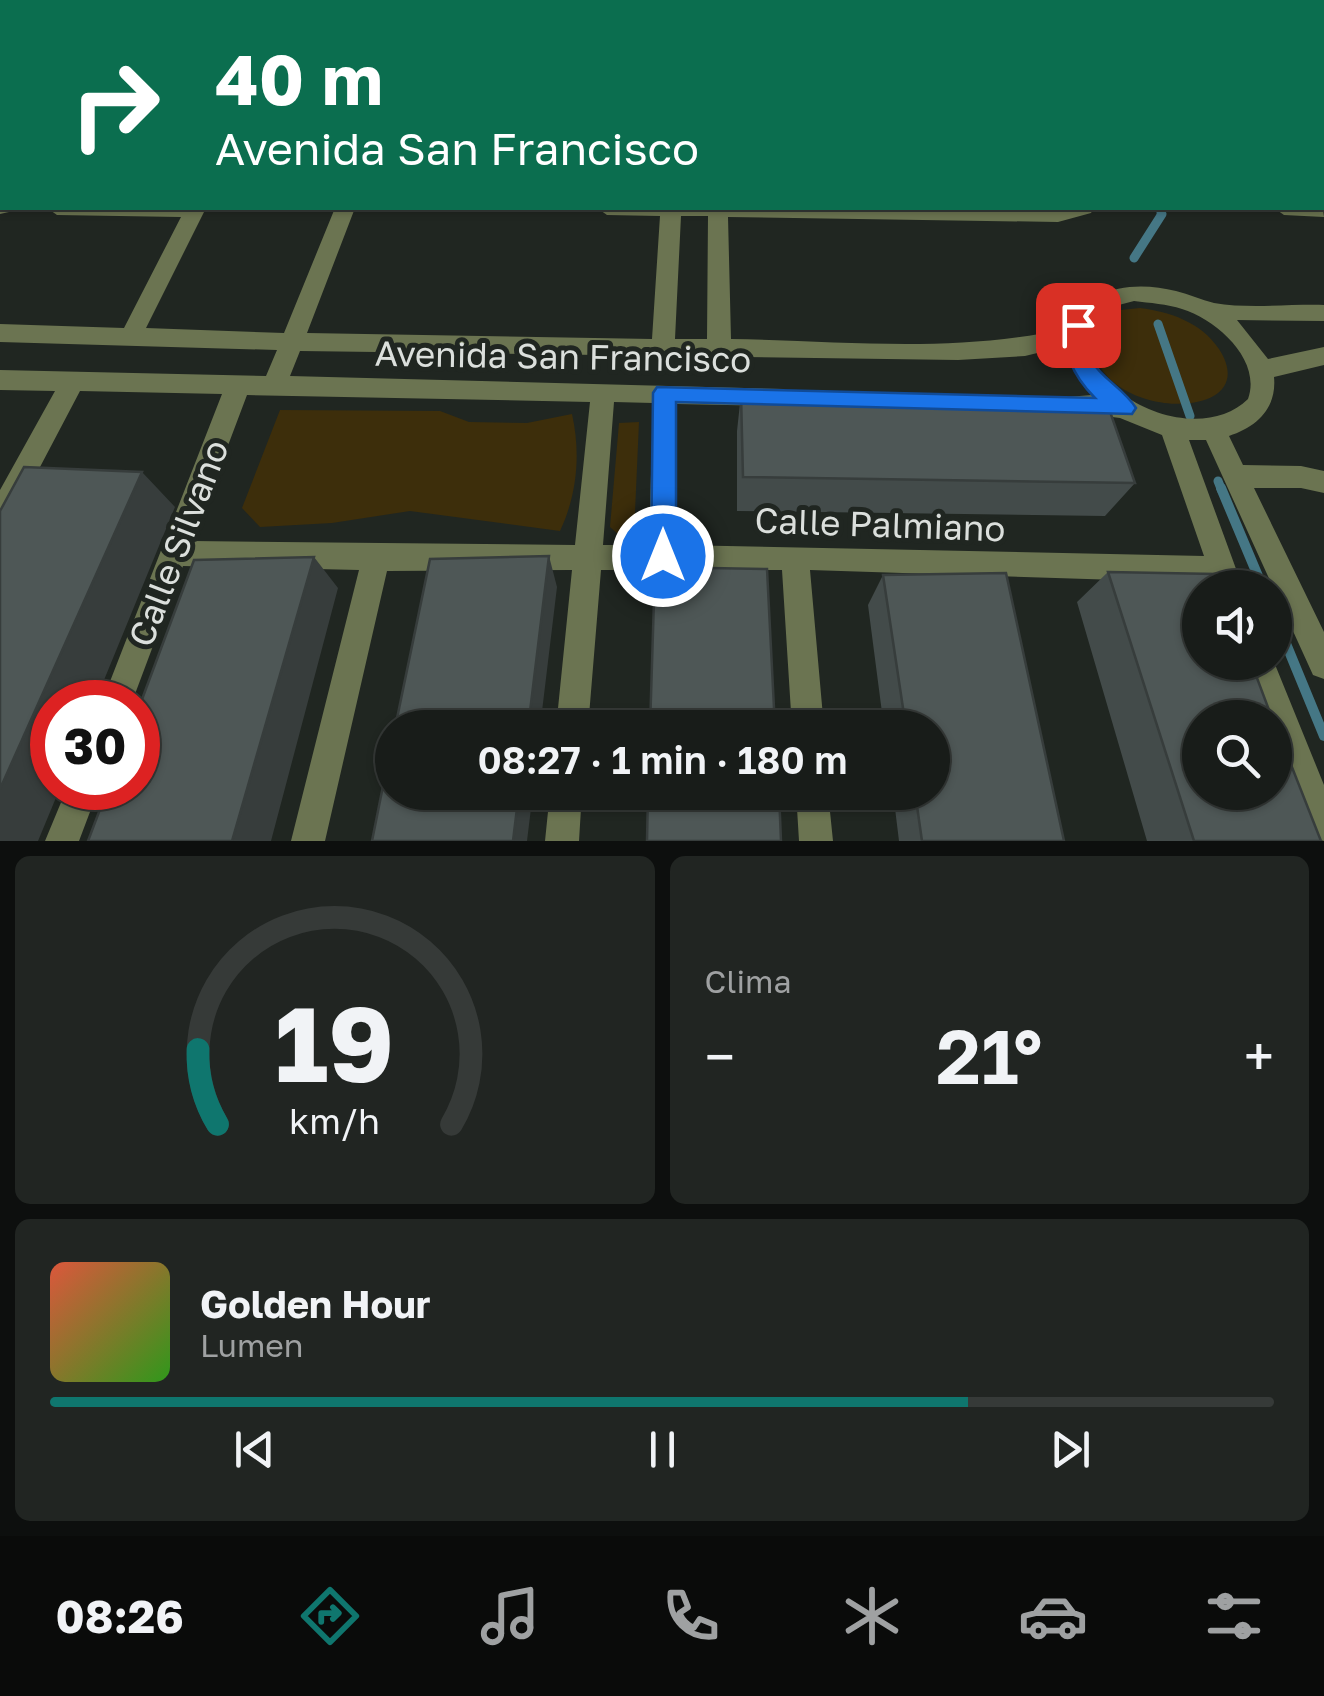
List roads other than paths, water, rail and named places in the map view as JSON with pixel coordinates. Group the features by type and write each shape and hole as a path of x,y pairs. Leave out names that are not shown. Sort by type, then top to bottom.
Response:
{"street":[{"path":"130,338 195,210"},
{"path":"275,384 343,210"},
{"path":"663,347 671,210"},
{"path":"718,210 720,348"},
{"path":"957,210 1058,215 1077,210"},
{"path":"1209,311 1238,333 1262,370 1264,392 1254,412 1234,425 1214,431 1172,427 1124,408 1100,389 1083,367 1074,335 1089,308 1108,297 1134,293 1162,295 1209,311 1324,313"},
{"name":"Avenida San Francisco","path":"0,333 291,342 958,351 1024,347 1074,335"},
{"path":"1262,370 1324,356"},
{"name":"Avenida San Francisco","path":"0,380 798,397"},
{"path":"0,516 73,382"},
{"name":"Calle Silvano","path":"126,680 238,383"},
{"path":"574,710 603,392"},
{"path":"663,556 664,393"},
{"path":"1046,404 1124,408"},
{"path":"1172,427 1223,570"},
{"path":"1214,431 1321,652"},
{"path":"1235,476 1301,477 1324,482"},
{"name":"Calle Palmiano","path":"175,552 376,558 796,557 1182,576"},
{"path":"796,557 807,710"},
{"path":"308,841 376,558"},
{"path":"1002,565 1010,602"},
{"path":"1266,680 1324,826"},
{"path":"62,841 75,810"},
{"path":"562,841 565,810"},
{"path":"813,810 816,841"}],"waterway":[{"path":"1159,210 1160,216"},
{"path":"1134,258 1162,214"},
{"path":"1158,324 1190,416"},
{"path":"1218,481 1222,491"},
{"path":"1221,488 1255,570"},
{"path":"1292,658 1324,736"}]}
